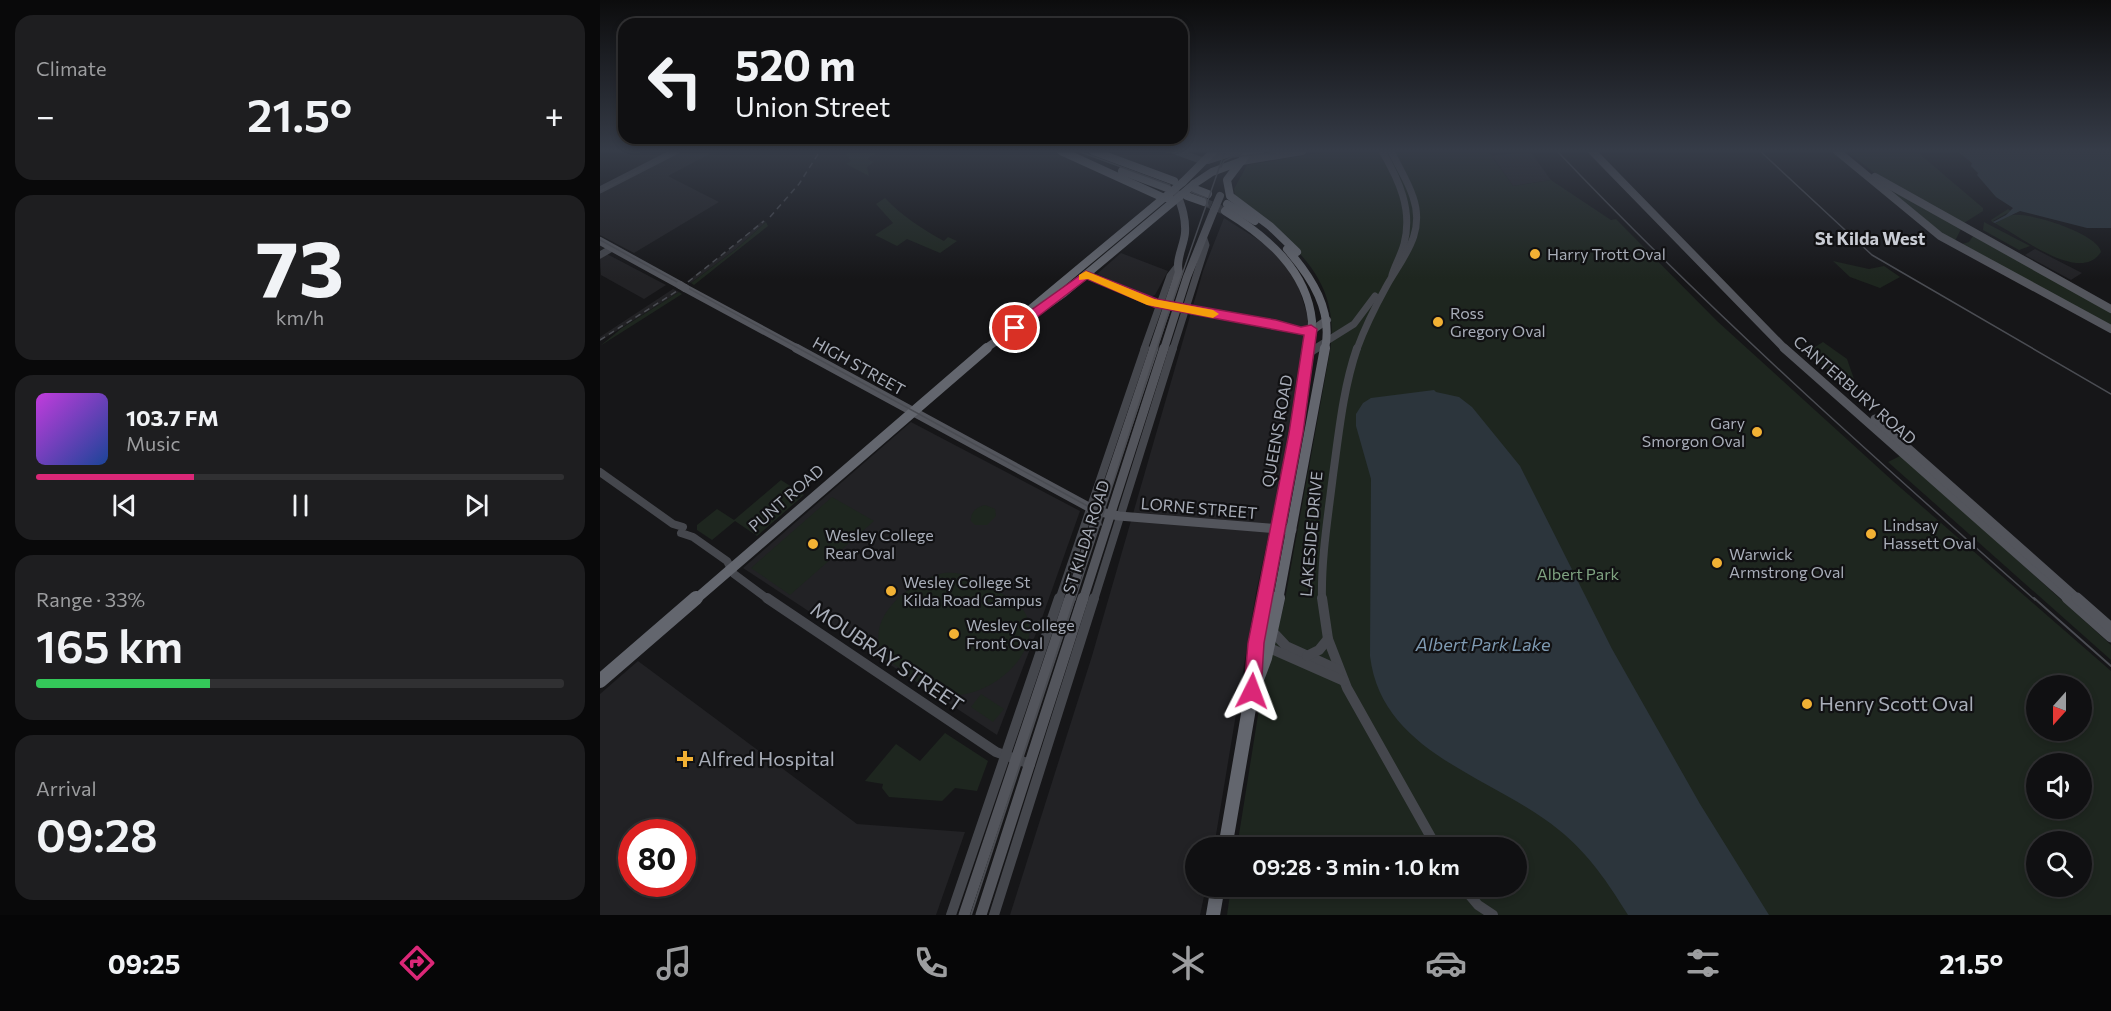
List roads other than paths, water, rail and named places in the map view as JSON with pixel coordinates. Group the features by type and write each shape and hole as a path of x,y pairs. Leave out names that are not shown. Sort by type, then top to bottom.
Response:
{"highway":[{"name":"PUNT ROAD","path":"995,341 1010,325 1174,194"},
{"name":"PUNT ROAD","path":"600,681 995,341 1054,300 1086,274 1174,194"},
{"path":"1179,194 1206,198 1202,194"},
{"path":"1231,194 1232,199 1266,222 1290,244 1306,263 1317,286"},
{"name":"QUEENS ROAD","path":"1227,837 1262,645 1278,529 1309,353 1311,327 1306,292 1293,268 1275,247 1226,208 1257,222 1276,238 1317,286 1327,320 1327,340 1272,631 1262,645"},
{"path":"1077,271 1086,274"},
{"path":"1283,504 1296,506"},
{"path":"1214,915 1216,897"}],"main road":[{"name":"ST KILDA ROAD","path":"981,915 1030,764 1104,513 1137,383 1163,305 1179,272 1177,267 1186,236 1184,216 1175,194"},
{"name":"ST KILDA ROAD","path":"964,915 1011,758 1181,308 1200,245 1221,194"},
{"name":"CANTERBURY ROAD","path":"1634,194 1781,345 2111,638"},
{"name":"CANTERBURY ROAD","path":"1641,194 1790,346 1939,474 2111,628"},
{"path":"1888,194 1934,232 2111,329"},
{"path":"1903,194 2111,309"},
{"name":"HIGH STREET","path":"600,241 911,412 1104,513"},
{"path":"1163,305 1301,331 1327,320"},
{"name":"LORNE STREET","path":"1104,513 1292,530"}],"street":[{"name":"LAKESIDE DRIVE","path":"1391,278 1404,245 1407,226 1404,194"},
{"name":"LAKESIDE DRIVE","path":"1412,194 1416,227 1406,258 1391,278 1357,342 1346,380 1321,573 1322,610 1328,639 1344,681 1431,837"},
{"path":"1407,226 1416,227"},
{"path":"600,255 612,248"},
{"path":"1086,274 1163,305"},
{"path":"1309,353 1348,329 1358,320 1373,298 1384,290"},
{"name":"MOUBRAY STREET","path":"600,472 727,561 734,574 768,599 921,703 996,752 1030,764"},
{"name":"ST KILDA ROAD","path":"994,915 1104,513"},
{"path":"1272,631 1286,646 1339,669"},
{"path":"1307,656 1318,650 1328,639"},
{"path":"1262,645 1344,681"},
{"name":"ST KILDA ROAD","path":"951,915 1011,758"},
{"path":"1471,897 1478,905 1493,915"}],"water":[{"path":"1993,194 2111,194 2111,228 2087,228 2020,211 1995,223 1993,222 2013,208"},
{"name":"Albert Park Lake","path":"1434,390 1459,397 1472,407 1520,466 1612,649 1700,804 1769,915 1628,915 1589,859 1570,839 1533,811 1445,760 1418,740 1395,717 1379,690 1370,656 1371,479 1356,426 1356,414 1363,403 1371,398"}],"tunnel":[{"path":"1204,202 1225,211"}],"tram line":[{"path":"1195,194 1206,198 1207,203"},
{"path":"1207,203 1210,194"},
{"path":"1598,194 1731,325 2035,600"},
{"path":"1806,194 1872,255 2111,394"},
{"path":"1100,522 1207,203"},
{"path":"600,240 1093,509 1099,515 1100,522"},
{"path":"1075,600 1100,522"},
{"path":"971,915 1075,598"},
{"path":"2034,598 2111,666"}],"railway":[{"path":"770,217 790,194"},
{"path":"688,282 764,221"},
{"path":"600,340 677,291"}],"place":[{"name":"Harry Trott Oval","path":"1535,254"},
{"name":"Ross Gregory Oval","path":"1438,322"},
{"name":"Gary Smorgon Oval","path":"1757,432"},
{"name":"Lindsay Hassett Oval","path":"1871,534"},
{"name":"Wesley College Rear Oval","path":"813,544"},
{"name":"Warwick Armstrong Oval","path":"1717,563"},
{"name":"Wesley College St Kilda Road Campus","path":"891,591"},
{"name":"Wesley College Front Oval","path":"954,634"},
{"name":"Henry Scott Oval","path":"1807,704"},
{"name":"Alfred Hospital","path":"685,759"}],"district":[{"name":"St Kilda West","path":"1870,239"}],"park label":[{"name":"Albert Park","path":"1578,574"}]}
